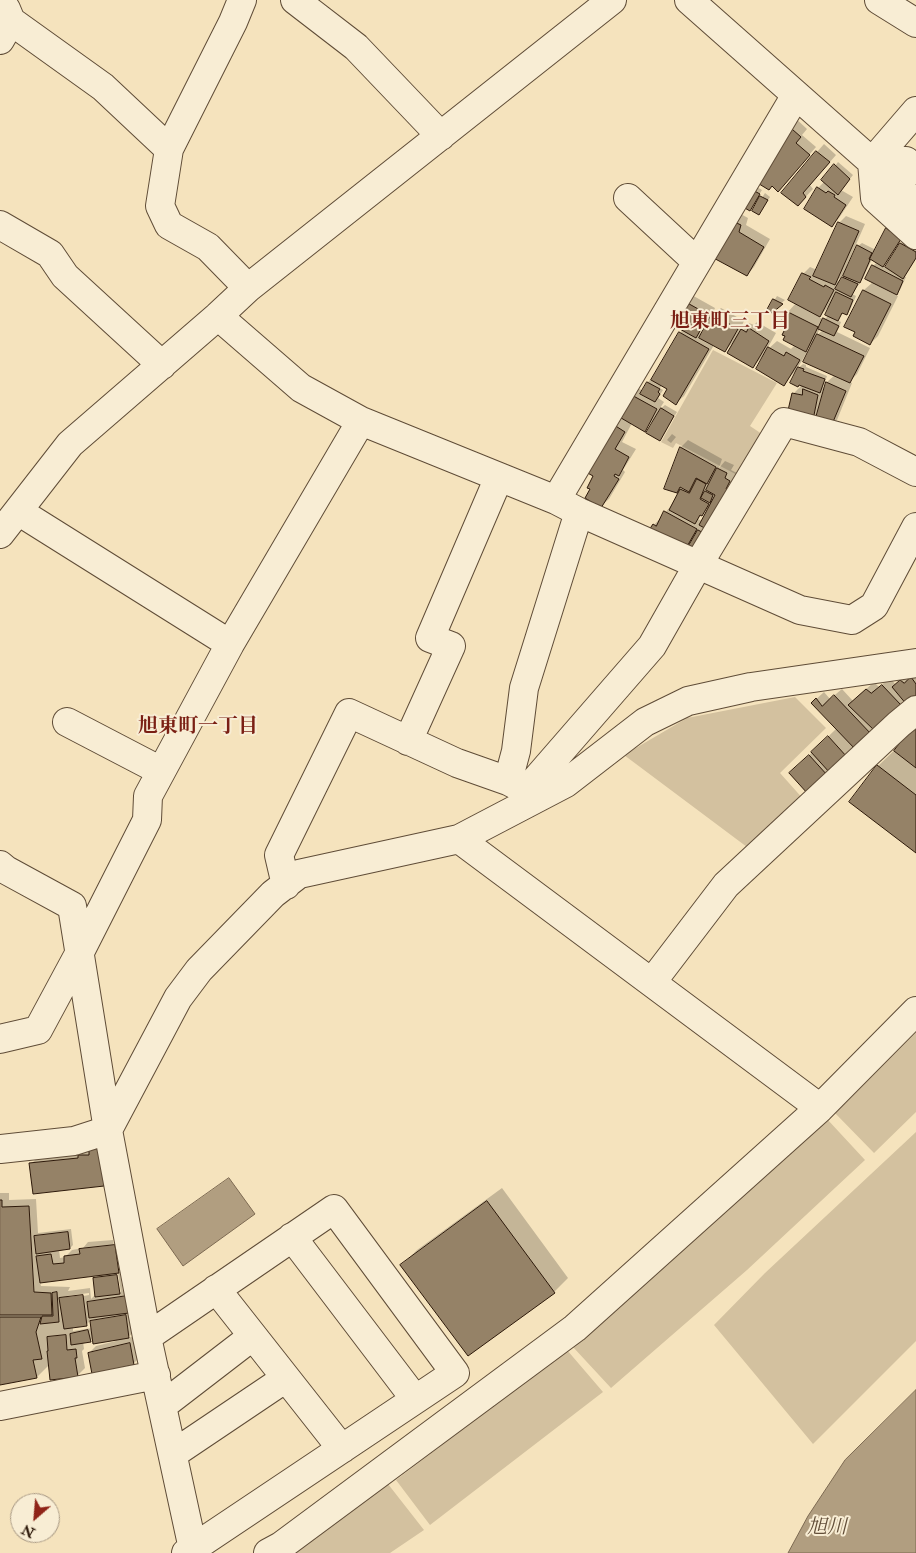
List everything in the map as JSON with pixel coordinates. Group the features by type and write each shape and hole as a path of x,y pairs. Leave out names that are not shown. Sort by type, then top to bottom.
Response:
{"street":[{"path":"242,0 233,22 169,149 160,206 169,225 208,247 248,288"},
{"path":"295,0 356,47 441,136"},
{"path":"0,534 70,444 248,288 612,0"},
{"path":"689,0 872,162 916,204"},
{"path":"879,0 916,23"},
{"path":"4,21 103,87 169,149"},
{"path":"524,790 516,751 524,688 568,506 697,262 796,95"},
{"path":"916,111 872,162 875,198 916,235"},
{"path":"872,162 906,161 916,170"},
{"path":"628,198 697,262"},
{"path":"0,225 50,254 65,276 162,365"},
{"path":"218,316 301,388 361,421 568,506 800,610 852,620 874,606 916,528"},
{"path":"0,1039 38,1030 147,820 148,796 230,644 361,421"},
{"path":"0,1149 74,1141 108,1130 178,998 198,970 273,894 299,874 459,839 524,790 652,646 784,422 859,442 916,472"},
{"path":"408,741 451,646 430,638 499,477"},
{"path":"18,511 230,644"},
{"path":"286,885 279,855 349,713 457,763 524,790 566,783 645,722 688,702 751,687 916,664"},
{"path":"652,982 726,885 916,710"},
{"path":"67,722 162,770"},
{"path":"459,839 820,1108"},
{"path":"0,865 72,906 108,1130 147,1337 172,1454 189,1552 455,1372 334,1208 147,1337"},
{"path":"268,1553 281,1546 574,1328 820,1108 916,1010"},
{"path":"292,1237 415,1399"},
{"path":"216,1289 342,1449"},
{"path":"162,1406 253,1336"},
{"path":"0,1406 156,1375"},
{"path":"172,1454 286,1378"}],"shaded area":[{"path":"713,350 777,383 750,426 768,438 745,479 676,443 673,448 661,442"},
{"path":"795,697 826,728 780,773 805,801 758,845 747,847 624,755 687,718"},
{"path":"916,1029 916,1112 874,1153 834,1112"},
{"path":"827,1119 865,1160 747,1270 611,1388 573,1347"},
{"path":"916,1132 916,1341 813,1444 714,1325 765,1273"},
{"path":"567,1350 603,1392 430,1525 396,1480"},
{"path":"388,1484 424,1530 390,1553 286,1553"}],"water":[{"path":"229,1178 255,1214 183,1266 157,1229"},
{"name":"旭川","path":"916,1390 916,1553 788,1553 808,1516 845,1460"}],"building":[{"path":"784,122 801,137 796,143 810,155 778,192 772,186 769,190 751,179"},
{"path":"816,151 830,162 803,193 806,197 798,206 781,193"},
{"path":"834,164 850,179 838,195 821,180"},
{"path":"745,186 760,194 750,211 736,203"},
{"path":"817,187 826,193 828,191 835,195 834,197 846,205 832,227 804,209"},
{"path":"760,196 768,200 759,215 752,211"},
{"path":"728,219 741,225 739,232 764,247 747,276 708,255"},
{"path":"838,222 859,231 835,285 813,276"},
{"path":"886,228 890,231 891,229 901,239 883,267 870,259"},
{"path":"900,243 916,252 916,258 903,279 885,267"},
{"path":"857,245 872,253 860,283 843,276"},
{"path":"872,265 903,281 897,295 865,279"},
{"path":"802,273 824,287 825,285 834,290 820,317 788,300"},
{"path":"842,277 858,284 851,297 835,289"},
{"path":"863,290 891,304 870,345 853,336 855,332 844,327"},
{"path":"836,292 853,300 847,315 842,313 838,321 825,315"},
{"path":"773,299 783,304 772,313 767,310"},
{"path":"682,300 709,315 696,338 669,323"},
{"path":"786,311 818,327 806,352 783,340 785,336 782,335 787,325 781,322"},
{"path":"712,314 738,329 725,352 699,338"},
{"path":"823,318 839,326 834,336 818,329"},
{"path":"749,328 769,341 753,368 727,353 741,329 746,332"},
{"path":"679,332 709,349 676,405 663,396 667,389 651,380"},
{"path":"817,334 864,356 850,383 803,362"},
{"path":"768,347 784,356 786,352 800,360 784,386 756,369"},
{"path":"798,367 804,369 803,371 825,379 820,393 790,383"},
{"path":"647,382 660,389 658,392 660,394 655,402 640,394"},
{"path":"826,382 846,391 830,429 814,425"},
{"path":"803,389 818,395 812,425 786,419 792,393 802,395"},
{"path":"628,393 657,409 645,432 616,415"},
{"path":"661,408 674,416 660,441 646,433"},
{"path":"611,423 625,432 615,449 629,457 619,476 615,474 614,476 619,479 601,508 585,498 590,489 587,488 593,476 584,471"},
{"path":"680,447 716,467 707,484 696,478 689,492 680,487 677,493 664,489"},
{"path":"717,468 727,473 725,478 730,481 726,489 736,494 710,531 699,525 715,495 706,490"},
{"path":"697,479 706,484 700,499 709,504 695,524 669,510 680,489 689,493"},
{"path":"705,491 713,495 710,503 701,498"},
{"path":"664,511 697,529 685,550 649,530 653,524 656,526"},
{"path":"698,530 711,537 701,556 687,549"},
{"path":"911,677 916,684 916,697 907,705 892,687 900,680 904,683"},
{"path":"882,685 901,705 875,731 848,705 866,689 871,693"},
{"path":"834,695 872,735 856,750 811,703 816,698 822,706"},
{"path":"916,723 916,768 894,751"},
{"path":"828,736 847,757 830,773 811,752"},
{"path":"809,755 828,776 808,794 789,773"},
{"path":"877,765 916,795 916,853 849,802"},
{"path":"100,1145 104,1186 33,1194 29,1163 78,1158 78,1155 89,1155 89,1149"},
{"path":"0,1200 2,1200 2,1207 29,1206 34,1292 51,1293 52,1315 0,1315"},
{"path":"487,1201 555,1293 468,1356 400,1265"},
{"path":"68,1232 70,1249 36,1254 34,1236"},
{"path":"115,1245 119,1273 40,1283 36,1256 51,1254 53,1264 64,1263 64,1256 80,1254 79,1249"},
{"path":"117,1275 120,1294 95,1297 93,1278"},
{"path":"57,1292 59,1322 40,1324 42,1316 53,1316 52,1293"},
{"path":"83,1295 87,1326 64,1329 59,1298"},
{"path":"127,1296 129,1313 89,1318 87,1302"},
{"path":"126,1315 129,1338 93,1344 90,1321"},
{"path":"0,1317 41,1317 36,1332 42,1359 33,1360 37,1378 0,1385"},
{"path":"88,1330 91,1342 71,1345 70,1334"},
{"path":"66,1335 67,1350 76,1349 77,1358 75,1358 78,1377 50,1380 47,1337"},
{"path":"130,1343 134,1365 92,1374 88,1353"}],"district":[{"name":"旭東町三丁目","path":"730,323"},
{"name":"旭東町一丁目","path":"198,728"}]}
